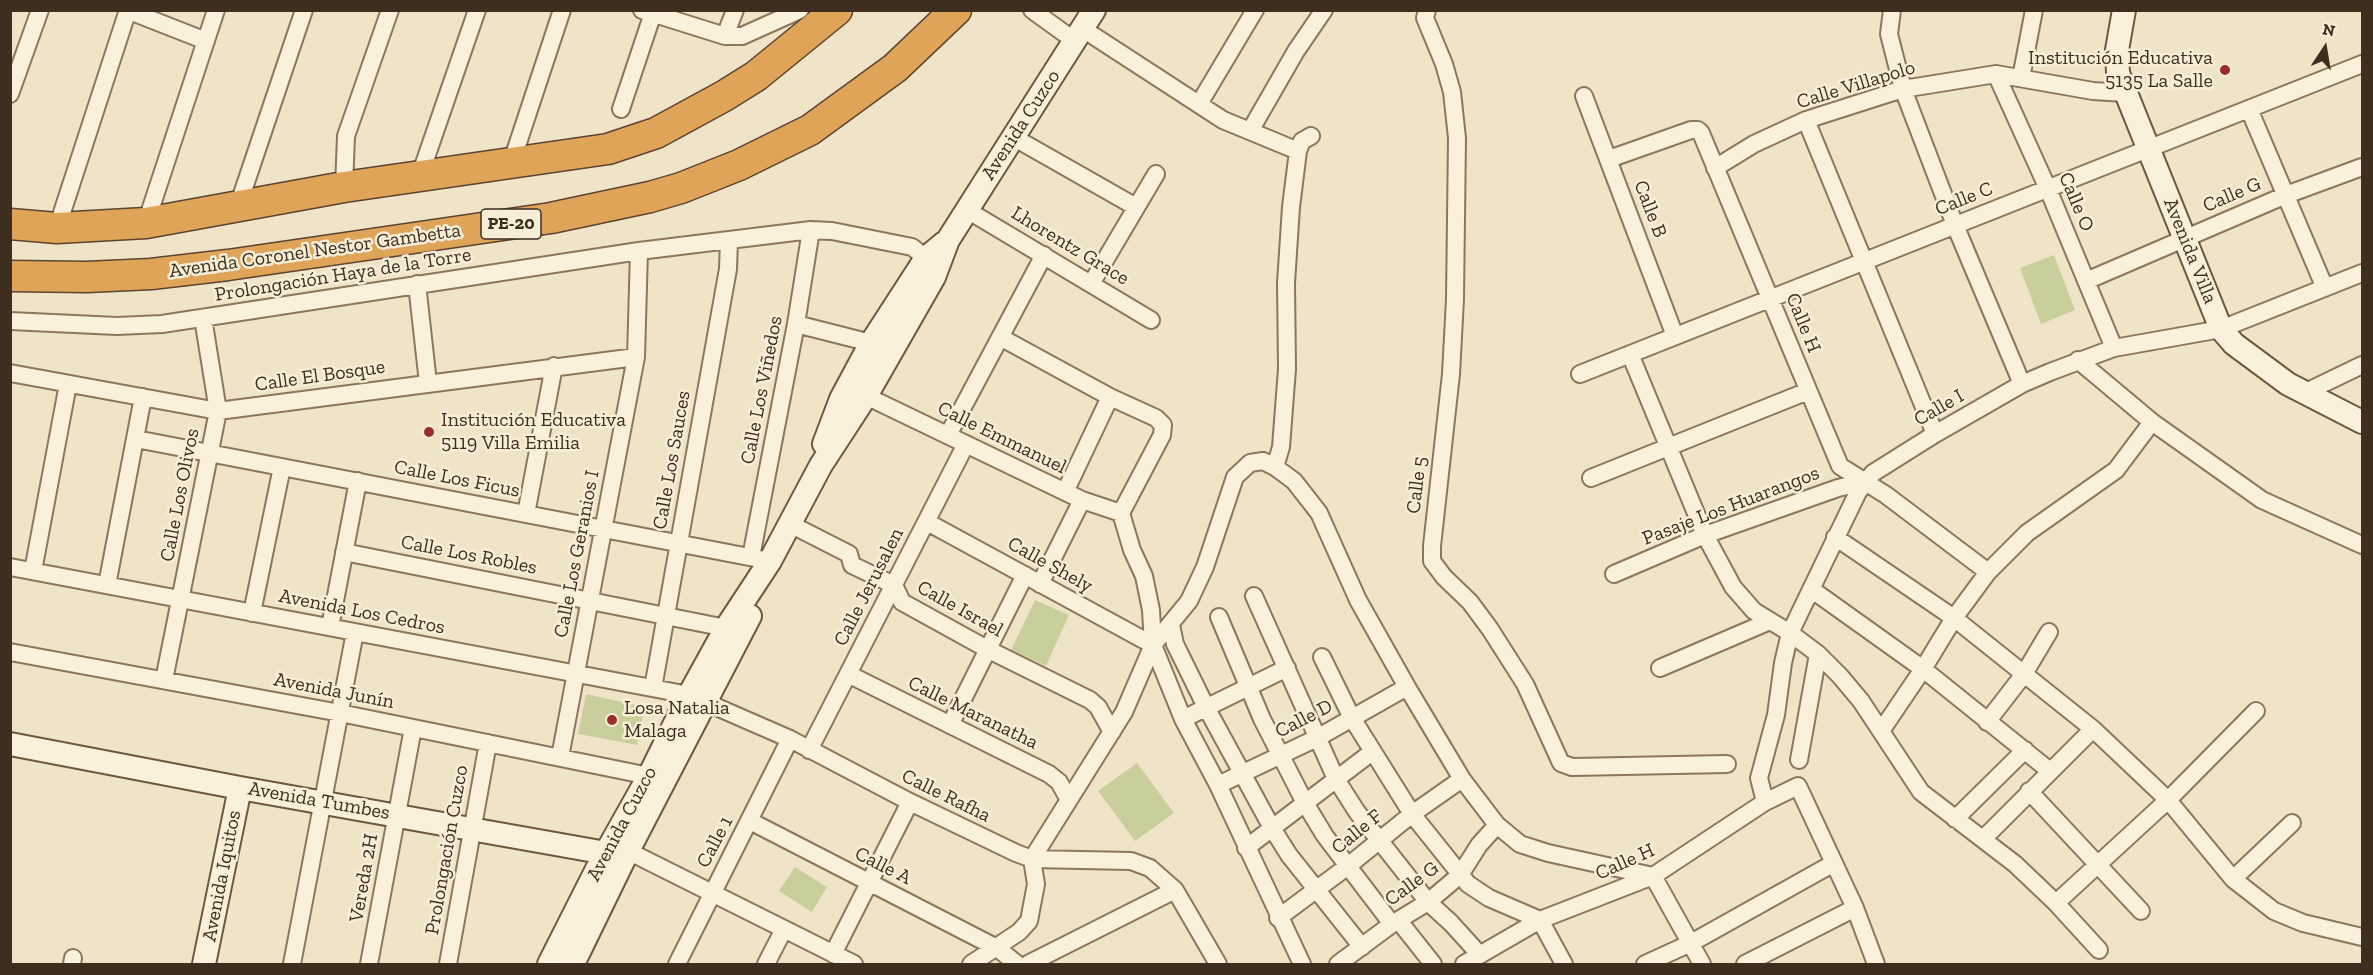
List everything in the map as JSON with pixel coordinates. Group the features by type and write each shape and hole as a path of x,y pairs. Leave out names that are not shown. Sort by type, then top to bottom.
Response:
{"highway":[{"path":"10,224 57,228 146,223 344,187 608,150 656,133 716,101 756,76 837,10"},
{"name":"Avenida Coronel Nestor Gambetta","path":"10,276 87,277 151,274 228,265 551,218 650,197 681,188 739,165 810,130 895,68 956,10"}],"street":[{"path":"10,94 40,10"},
{"path":"146,223 216,10"},
{"path":"238,206 304,10"},
{"path":"344,187 346,135 390,10"},
{"path":"419,178 477,10"},
{"path":"511,164 562,10"},
{"path":"725,36 735,10"},
{"path":"621,109 650,12 725,36 742,36 800,10"},
{"path":"1032,10 1084,27 1223,120 1298,151"},
{"path":"1199,104 1255,10"},
{"path":"1250,131 1296,51 1324,10"},
{"name":"Calle 5","path":"1426,10 1425,18 1444,64 1452,92 1457,138 1455,299 1451,374 1432,561 1443,577 1470,602 1490,629 1525,684 1561,763 1572,767 1727,764"},
{"path":"1892,10 1889,34 1903,89 1955,225 2022,384"},
{"path":"2021,78 2034,10"},
{"name":"Avenida Villa","path":"2124,10 2117,50 2118,73 2221,329 2234,344 2274,374 2304,393 2362,422"},
{"path":"57,228 128,11 206,41"},
{"name":"Avenida Cuzco","path":"549,964 617,852 697,698 726,628 761,559 790,524 821,465 866,396 934,276 948,240 1084,27"},
{"name":"Calle C","path":"1580,374 2362,64"},
{"name":"Calle Villapolo","path":"1715,168 1754,144 1806,120 1903,89 1996,74 2093,91 2125,93"},
{"name":"Calle O","path":"1996,74 2048,189 2114,348"},
{"name":"Calle B","path":"1584,96 1675,336"},
{"path":"2249,109 2325,288"},
{"path":"1806,120 1935,434"},
{"name":"Calle H","path":"1608,159 1691,130 1698,130 1701,133 1840,466 1886,495 1988,572"},
{"path":"1275,467 1281,447 1287,369 1286,283 1291,207 1298,151 1302,141 1311,136"},
{"path":"1013,137 1136,207"},
{"name":"Calle G","path":"2086,281 2286,195 2362,167"},
{"path":"1091,284 1156,174"},
{"name":"Lhorentz Grace","path":"967,210 1151,320"},
{"name":"Prolongación Haya de la Torre","path":"10,321 117,327 162,324 639,251 811,230 832,231 912,247 926,258"},
{"name":"Calle Los Viñedos","path":"761,559 811,230"},
{"name":"Calle Los Sauces","path":"653,688 728,269 729,240"},
{"name":"Avenida Cuzco","path":"821,465 825,437 841,399 871,343 926,258 948,240"},
{"name":"Calle Los Geranios I","path":"560,757 636,357 639,251"},
{"path":"948,435 1044,255"},
{"name":"Calle I","path":"1765,802 1759,778 1776,715 1783,663 1790,633 1835,537 1864,482 1887,463 2022,384 2078,360 2114,348 2221,329 2362,273"},
{"path":"417,284 428,383"},
{"name":"Calle Los Olivos","path":"164,681 218,411 203,318"},
{"path":"796,324 871,343"},
{"path":"1000,337 1110,397 1156,418 1163,425 1161,435 1121,513 1132,550 1144,576 1151,610 1153,645 1184,719 1218,785 1278,918 1302,964"},
{"path":"1630,354 1705,534 1733,587 1754,611 1790,633 1818,654 1862,700 1921,792 2015,864 2056,903 2099,950"},
{"name":"Calle El Bosque","path":"10,373 218,411 636,357"},
{"path":"2078,360 2152,422 2262,500 2362,545"},
{"path":"2304,393 2362,365"},
{"path":"526,514 554,366"},
{"path":"33,571 68,384"},
{"path":"1591,478 1808,391"},
{"name":"Calle Emmanuel","path":"866,396 1065,492 1121,513"},
{"path":"107,585 143,397"},
{"path":"1065,492 1110,397"},
{"path":"1881,731 1954,618 1988,572 2027,533 2116,470 2152,422"},
{"name":"Calle Los Ficus","path":"136,439 761,559"},
{"name":"Calle Jerusalen","path":"810,750 966,444"},
{"path":"971,964 1019,932 1029,921 1036,884 1032,859 1124,712 1153,645 1189,601 1205,567 1235,477 1250,463 1263,462 1275,467 1294,481 1319,513 1358,600 1407,687 1462,779 1497,825 1520,844 1548,853 1653,876 1702,964"},
{"path":"252,613 282,467"},
{"path":"330,627 358,481"},
{"name":"Pasaje Los Huarangos","path":"1614,574 1705,534 1838,488 1864,482"},
{"path":"950,725 989,650 1083,500"},
{"name":"Calle Shely","path":"927,522 1153,645"},
{"name":"Calle Israel","path":"790,524 849,554 852,565 894,585 902,602 989,650 1090,700 1098,707 1112,732"},
{"path":"1835,537 1954,618 2093,729 2168,800 2233,879 2274,911 2303,923 2362,937"},
{"name":"Calle Los Robles","path":"344,552 726,628"},
{"name":"Avenida Cuzco","path":"573,964 649,776 754,608 761,559"},
{"name":"Avenida Los Cedros","path":"10,567 697,698"},
{"path":"1811,589 1923,669 2050,771"},
{"path":"1254,596 1336,780 1379,841 1428,902 1451,922 1480,955"},
{"path":"1220,617 1248,686 1280,755 1325,836 1433,964"},
{"path":"1660,668 1770,621"},
{"path":"1171,625 1175,644 1206,707 1272,828 1289,855 1362,947"},
{"path":"292,964 355,632"},
{"path":"1988,722 2024,675 2049,632"},
{"name":"Avenida Junín","path":"10,652 340,713 649,776"},
{"path":"1799,760 1818,654"},
{"path":"1322,657 1352,718 1372,752 1412,814 1460,875 1468,885 1489,898 1540,920 1564,964"},
{"path":"1184,719 1287,668"},
{"name":"Calle Maranatha","path":"848,674 1049,774 1059,782 1069,800"},
{"name":"Calle D","path":"1218,785 1317,738 1407,687"},
{"name":"Calle Rafha","path":"697,698 790,739 910,802 1002,847 1032,859 1141,863 1157,873 1175,890 1218,964"},
{"path":"2056,903 2168,800 2256,711"},
{"name":"Vereda 2H","path":"369,964 413,728"},
{"path":"1983,839 2093,729"},
{"name":"Calle 1","path":"677,964 790,739"},
{"name":"Prolongación Cuzco","path":"448,964 488,743"},
{"name":"Avenida Tumbes","path":"10,744 240,788 617,852"},
{"path":"1955,819 2025,750"},
{"path":"1246,848 1372,752"},
{"name":"Calle F","path":"1278,918 1348,866 1412,814 1462,779"},
{"name":"Calle H","path":"1464,964 1540,920 1653,876 1765,802 1798,786 1834,863"},
{"name":"Avenida Iquitos","path":"204,964 240,788"},
{"path":"2029,791 2141,911"},
{"path":"833,954 871,883 910,802"},
{"name":"Calle A","path":"750,821 997,948 1017,964"},
{"path":"2233,879 2292,823"},
{"name":"Calle G","path":"1338,964 1428,902 1460,875 1479,845 1497,825"},
{"path":"617,852 712,894 854,964"},
{"path":"1645,964 1691,943 1834,863 1855,908 1876,964"},
{"path":"1028,964 1175,890"},
{"path":"1745,964 1855,908"},
{"path":"766,964 784,929"}],"green space":[{"path":"2054,255 2075,310 2041,324 2020,268"},
{"path":"1035,600 1069,615 1046,666 1011,650"},
{"name":"Losa Natalia Malaga","path":"586,694 645,707 637,745 578,734"},
{"path":"1137,763 1174,813 1135,841 1098,791"},
{"path":"795,867 827,887 812,912 779,891"}],"place":[{"name":"Institución Educativa 5135 La Salle","path":"2225,70"},
{"name":"Institución Educativa 5119 Villa Emilia","path":"429,432"},
{"name":"Losa Natalia Malaga","path":"612,720"}]}
